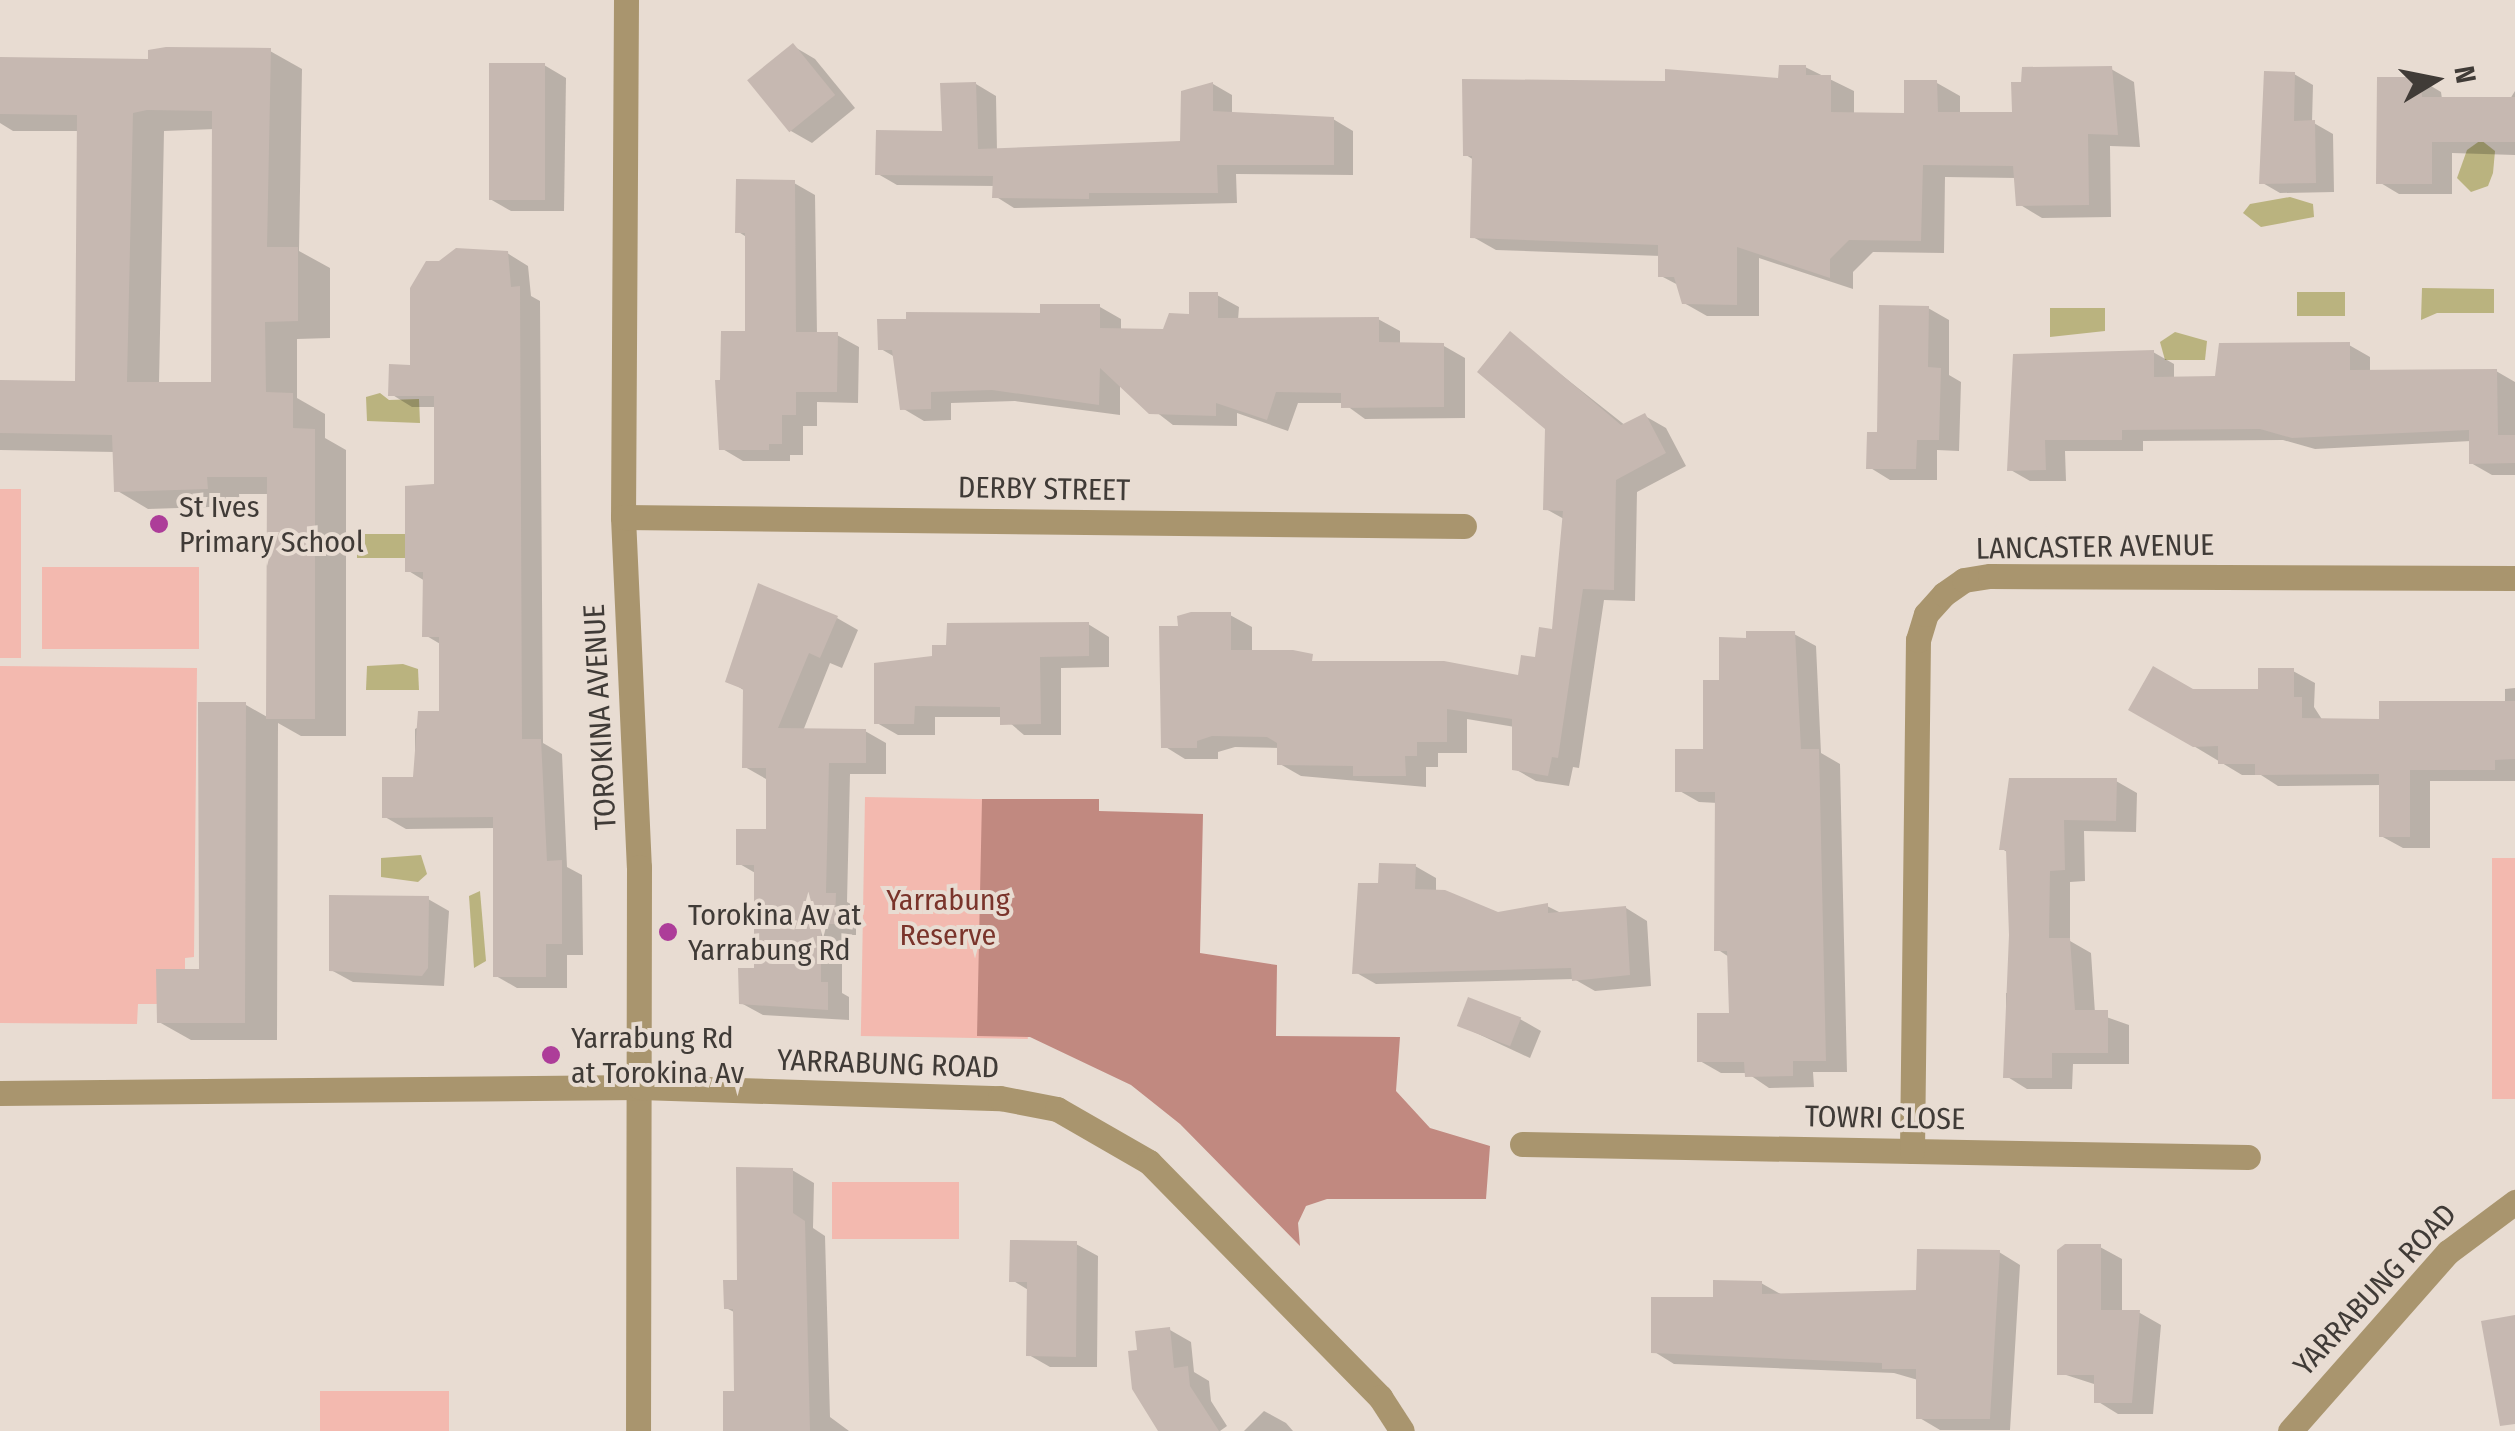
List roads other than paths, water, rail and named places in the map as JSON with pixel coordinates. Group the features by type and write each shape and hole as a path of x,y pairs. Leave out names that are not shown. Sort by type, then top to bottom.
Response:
{"street":[{"name":"TOROKINA AVENUE","path":"626,0 623,517 639,866 638,1431"},
{"name":"DERBY STREET","path":"623,517 1464,526"},
{"name":"LANCASTER AVENUE","path":"1912,1150 1918,640 1926,614 1944,594 1990,576 2515,578"},
{"name":"YARRABUNG ROAD","path":"0,1093 640,1087 1000,1098 1056,1109 1149,1162 1380,1398 1402,1431"},
{"name":"TOWRI CLOSE","path":"1522,1144 2248,1157"},
{"name":"YARRABUNG ROAD","path":"2290,1431 2448,1252 2515,1202"}],"place":[{"name":"St Ives Primary School","path":"159,524"},
{"name":"Torokina Av at Yarrabung Rd","path":"668,932"},
{"name":"Yarrabung Rd at Torokina Av","path":"551,1055"}],"park label":[{"name":"Yarrabung Reserve","path":"948,917"}]}
